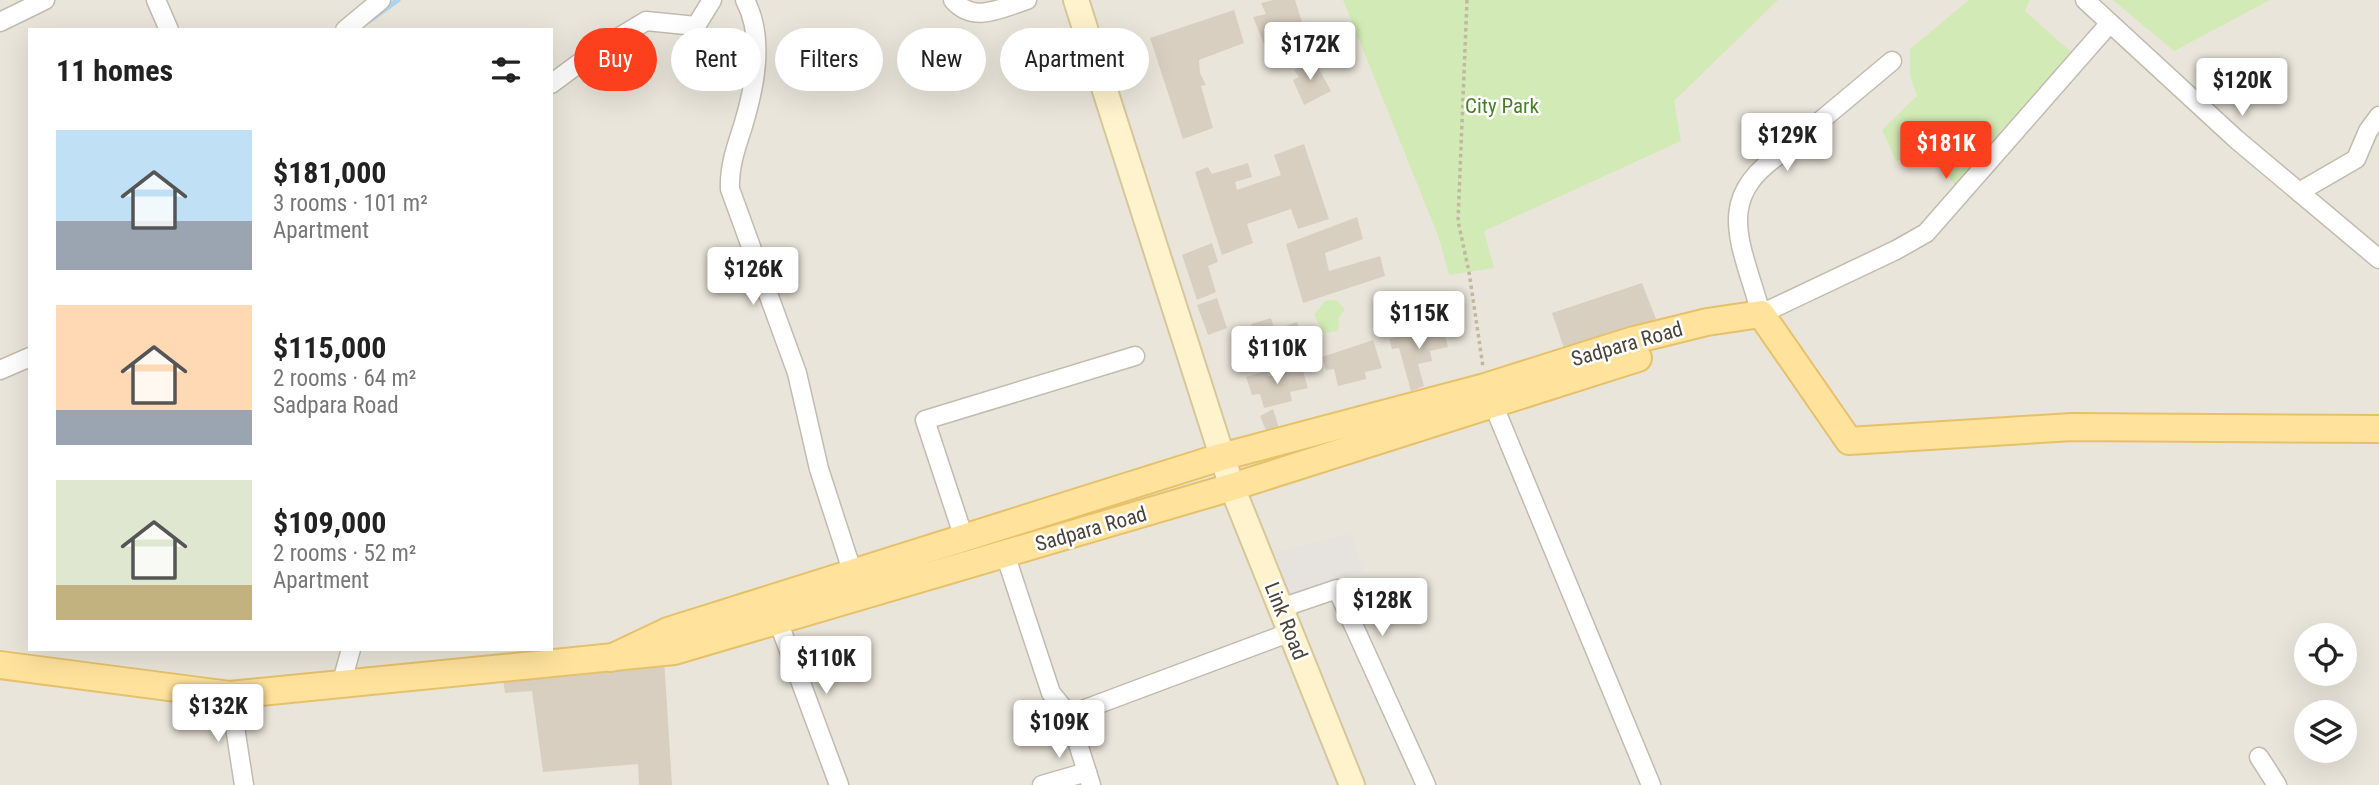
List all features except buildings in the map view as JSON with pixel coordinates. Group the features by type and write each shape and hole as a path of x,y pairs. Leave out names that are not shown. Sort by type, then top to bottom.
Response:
{"main road":[{"name":"Link Road","path":"1076,0 1232,487 1352,785"},
{"name":"Sadpara Road","path":"611,658 674,651 778,621 964,538 1222,457 1489,395 1642,356 1707,321 1761,314"},
{"path":"1761,314 1849,441 2072,427 2379,429"},
{"name":"Sadpara Road","path":"611,658 668,631 857,584 1005,554 1232,487 1489,395"},
{"path":"0,665 230,695 611,658"}],"street":[{"path":"0,22 44,0"},
{"path":"156,0 168,28"},
{"path":"347,28 381,0"},
{"path":"553,83 593,53 646,21 696,26 712,0"},
{"path":"745,0 756,27 757,47 744,122 731,164 730,189 797,373 819,469 857,584"},
{"path":"953,0 959,7 982,14 1027,0"},
{"path":"2085,0 2235,139 2379,259"},
{"path":"1892,61 1783,153 1763,165 1753,175 1744,191 1737,209 1738,225 1761,314 1926,233 2110,23"},
{"path":"2299,192 2356,159 2368,131 2379,116"},
{"path":"964,538 925,420 1135,356"},
{"path":"0,370 28,357"},
{"path":"1489,395 1651,785"},
{"path":"1005,554 1051,694 1069,715 1089,779 1041,785"},
{"path":"1281,608 1337,589 1426,785"},
{"path":"778,621 839,785"},
{"path":"1069,715 1291,632"},
{"path":"341,685 350,651"},
{"path":"230,695 244,785"},
{"path":"2259,757 2277,785"}],"path":[{"path":"1467,0 1458,221 1489,395"}],"shaded area":[{"path":"0,0 2379,0 2379,785 0,785"},
{"path":"1351,534 1363,572 1288,598 1276,552"}],"green space":[{"name":"City Park","path":"1343,0 1778,0 1674,101 1681,141 1484,231 1494,268 1449,275 1439,238"},
{"path":"1969,0 2030,0 2025,11 2072,53 1956,187 1931,151 1896,161 1882,130 1917,96 1910,76 1910,49"},
{"path":"2113,0 2270,0 2174,51"},
{"path":"1336,300 1345,309 1339,317 1338,331 1324,333 1314,315 1325,301"}],"waterway":[{"path":"369,21 398,0"}]}
